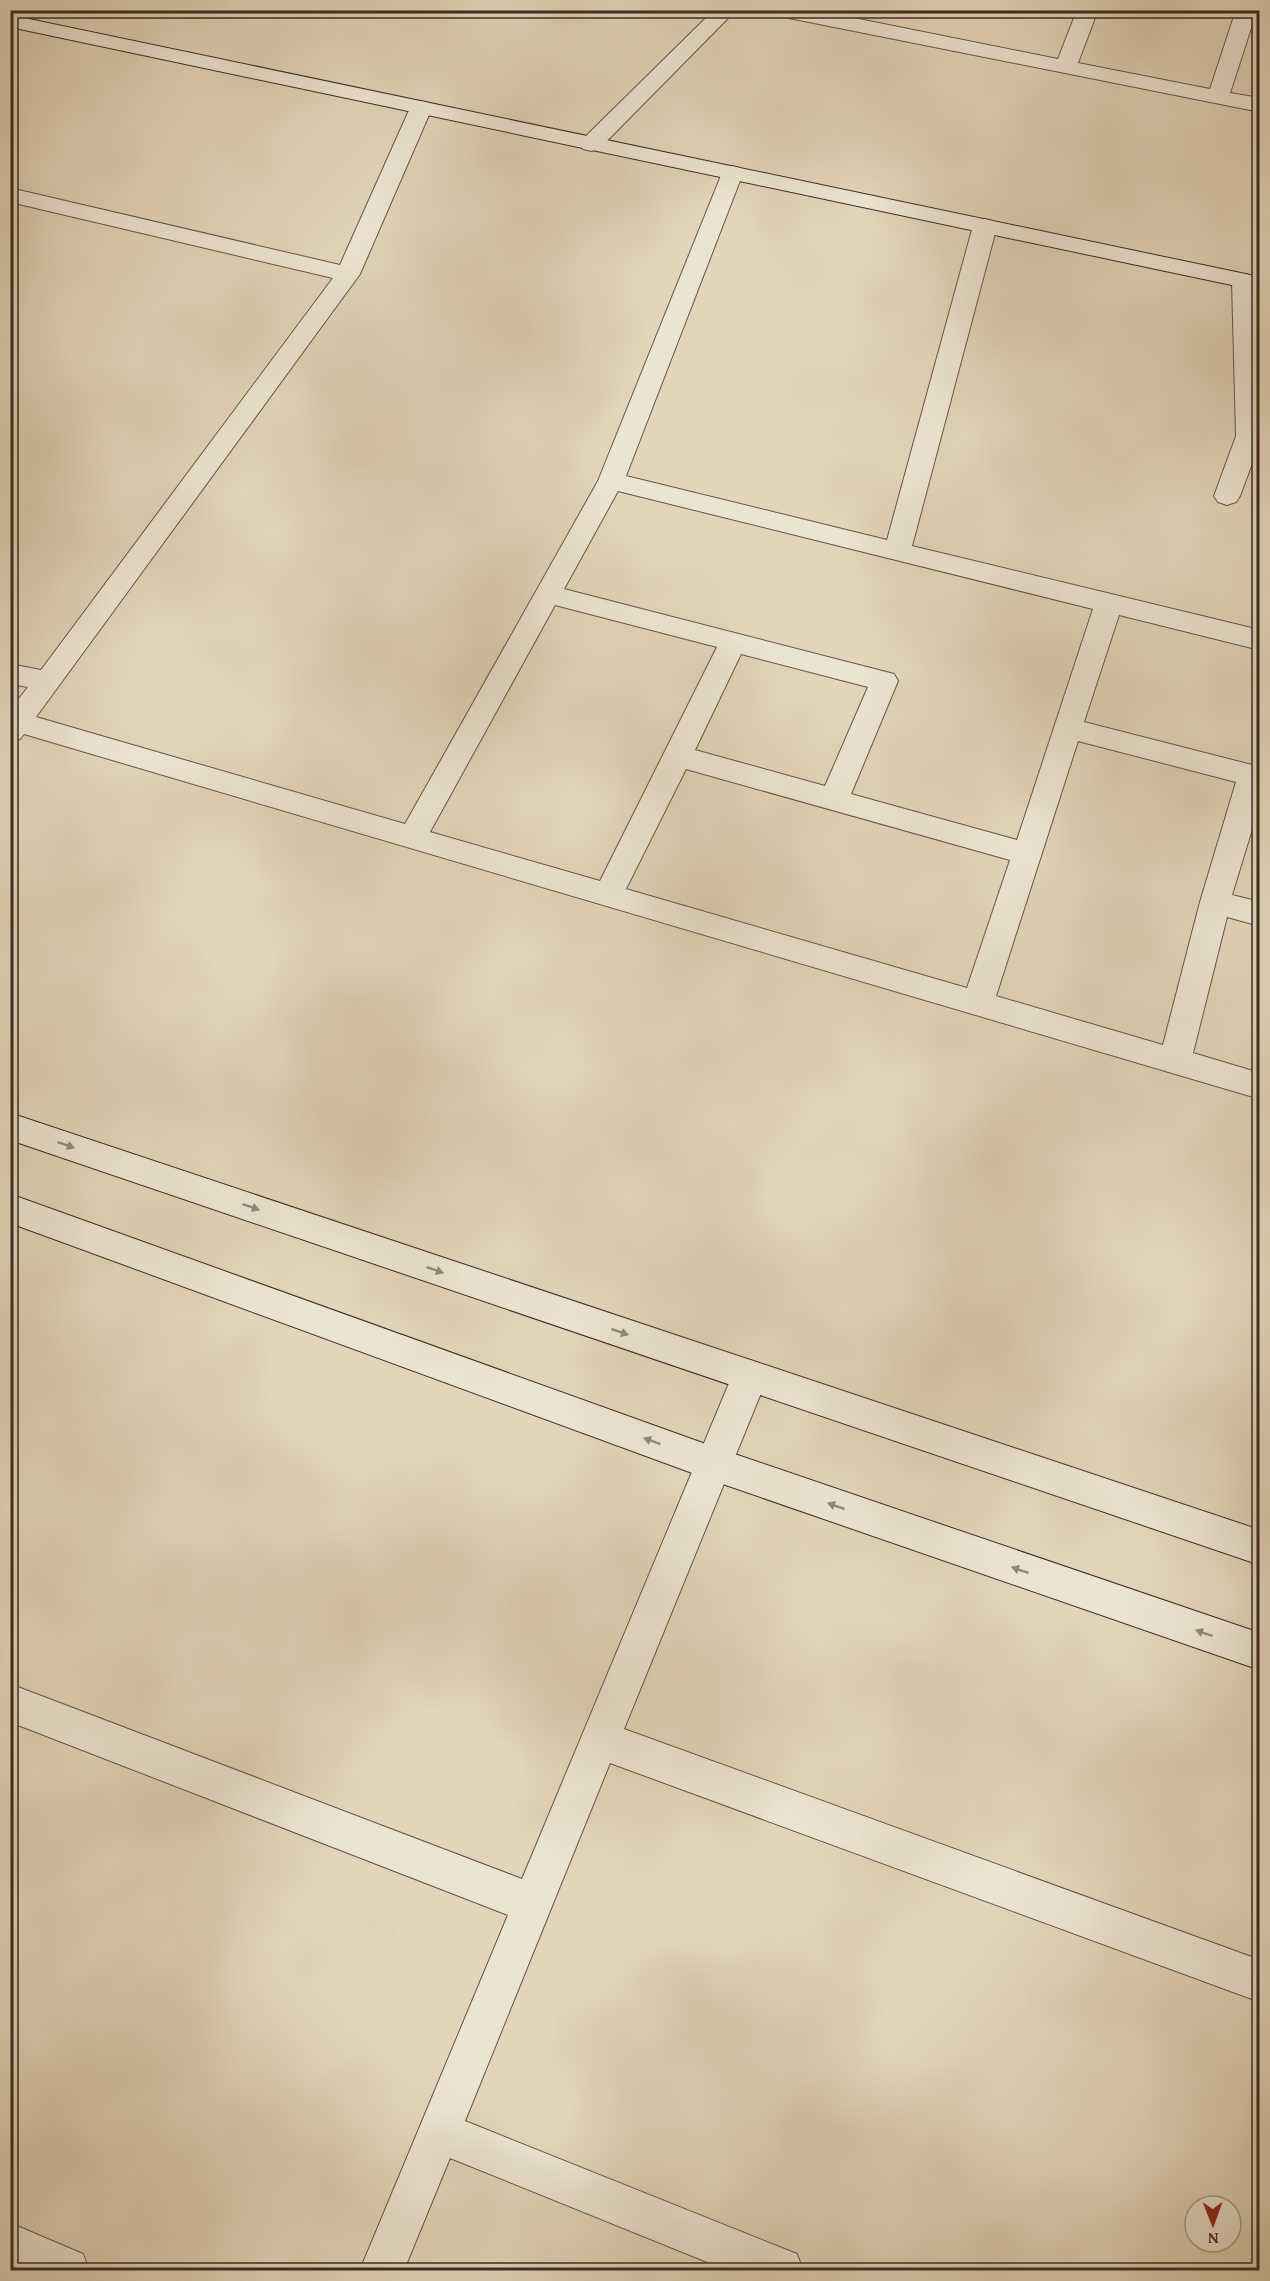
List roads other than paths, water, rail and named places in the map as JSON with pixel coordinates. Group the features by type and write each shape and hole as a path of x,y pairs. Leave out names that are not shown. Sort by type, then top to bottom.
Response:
{"street":[{"path":"591,144 726,10"},
{"path":"779,10 817,14 1066,67 1260,105"},
{"path":"1066,67 1088,10"},
{"path":"1218,97 1251,14"},
{"path":"10,21 1252,282 1254,437 1227,496"},
{"path":"421,108 348,274 14,727 412,838 1260,1086"},
{"path":"412,838 611,481 732,173"},
{"path":"10,195 348,274"},
{"path":"897,551 985,226"},
{"path":"611,481 1260,640"},
{"path":"548,594 884,681 834,800"},
{"path":"978,1003 1109,603"},
{"path":"608,895 733,642"},
{"path":"10,674 48,681"},
{"path":"1068,728 1256,777 1215,902 1175,1061"},
{"path":"678,756 1027,854"},
{"path":"1215,902 1260,914"},
{"path":"10,1126 1260,1548"},
{"path":"10,1208 714,1464 1260,1652"},
{"path":"382,2271 750,1376"},
{"path":"10,1703 532,1904"},
{"path":"600,1740 1260,1981"},
{"path":"439,2132 782,2271"},
{"path":"10,2245 67,2271"}]}
